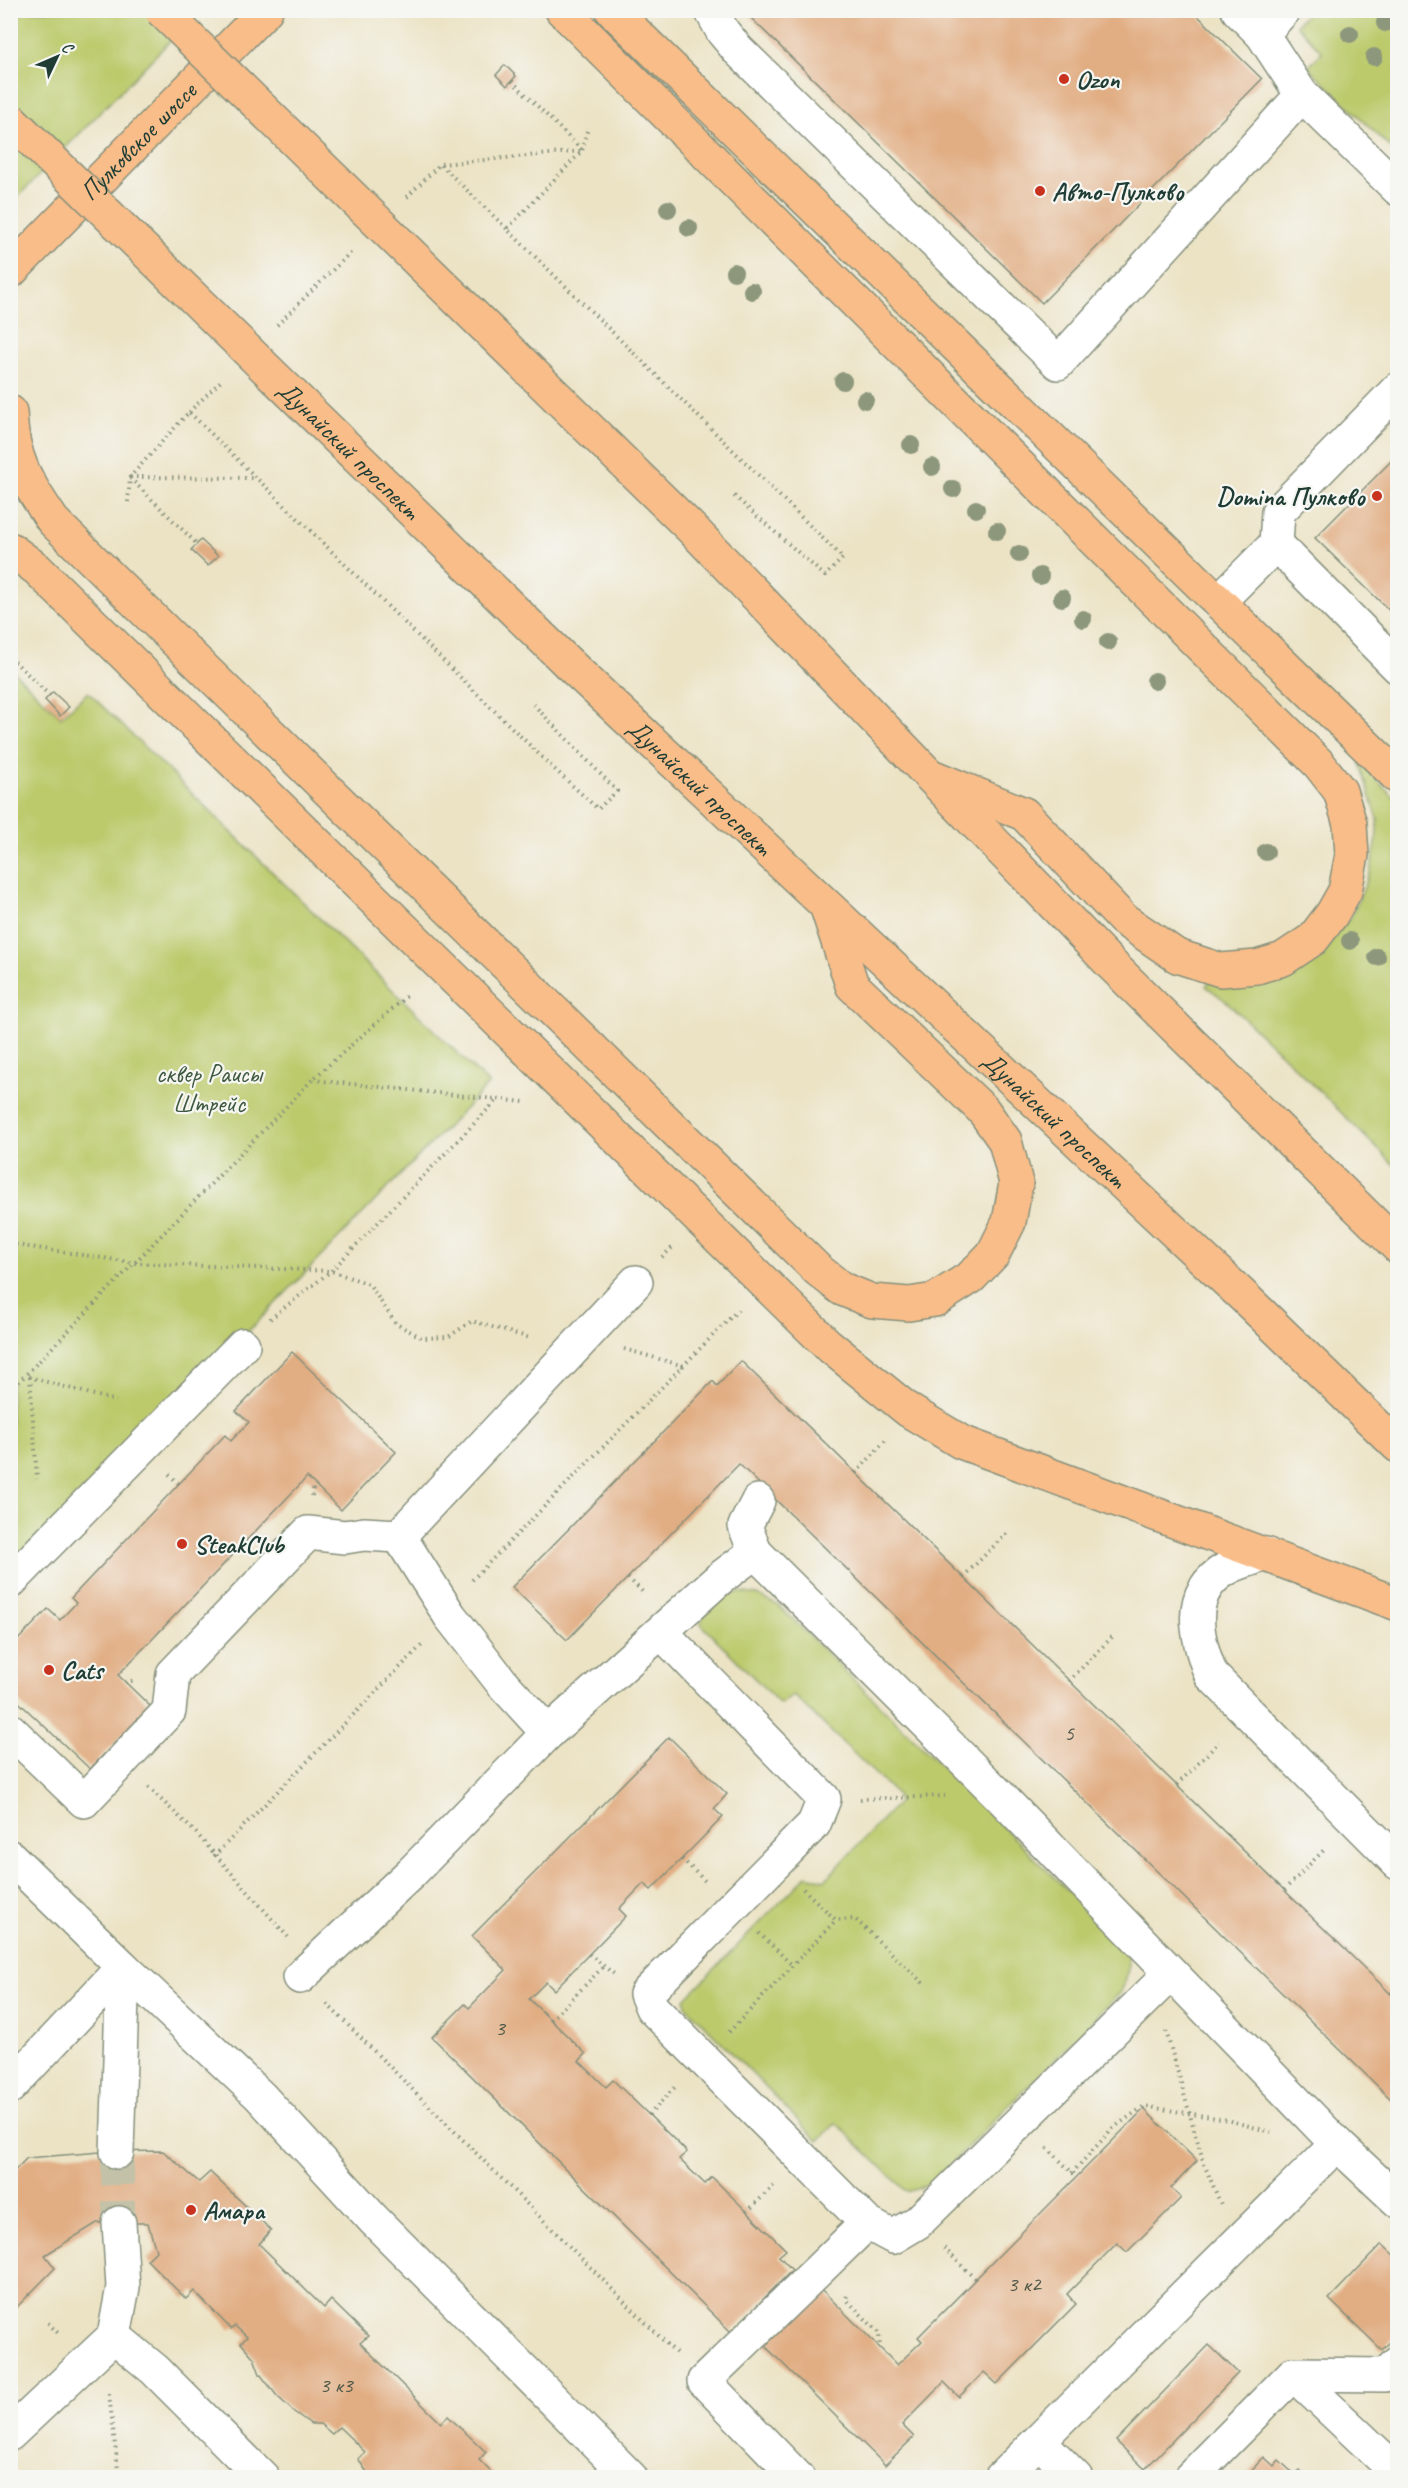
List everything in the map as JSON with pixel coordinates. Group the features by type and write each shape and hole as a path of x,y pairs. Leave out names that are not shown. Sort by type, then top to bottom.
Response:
{"main road":[{"path":"161,10 696,533 1113,966 1398,1247"},
{"name":"Пулковское шоссе","path":"10,272 266,10"},
{"path":"562,10 1319,764 1340,791 1350,824 1352,855 1345,891 1332,914 1313,939 1283,959 1257,967 1221,970 1177,956 1123,919 1024,814 931,776"},
{"path":"612,10 1398,777"},
{"name":"Дунайский проспект","path":"10,119 569,664 1244,1297 1398,1446"},
{"path":"10,412 15,454 29,485 53,521 818,1270 842,1289 872,1301 909,1304 935,1300 971,1277 993,1254 1009,1222 1016,1183 1005,1141 982,1110 852,985 827,908"},
{"path":"10,549 37,569 827,1344 908,1410 961,1442 1398,1604"}],"street":[{"path":"711,10 723,32 738,50 1058,363 1302,95"},
{"path":"1238,10 1262,34 1302,95 1398,189"},
{"path":"1262,34 1284,10"},
{"path":"1218,602 1276,544 1278,512 1398,389"},
{"path":"1276,544 1398,667"},
{"path":"399,1536 636,1282"},
{"path":"10,1582 243,1345"},
{"path":"758,1501 745,1526 755,1552 997,1793 1171,1973 1329,2152 1398,2201"},
{"path":"10,1730 84,1801 169,1711 173,1674 308,1533 345,1537 364,1534 399,1536"},
{"path":"399,1536 450,1616 504,1684 548,1733"},
{"path":"306,1971 412,1872 548,1733 719,1579 755,1552"},
{"path":"1266,1554 1225,1569 1204,1588 1196,1614 1200,1646 1211,1675 1398,1863"},
{"path":"661,1632 824,1799 814,1824 646,1994 652,2008 867,2223 893,2237 918,2222 1171,1973"},
{"path":"10,1857 260,2096 374,2220 621,2474"},
{"path":"10,2087 123,1967"},
{"path":"117,2152 123,1967"},
{"path":"1001,2478 1329,2152"},
{"path":"10,2434 114,2336 123,2287 119,2223"},
{"path":"798,2478 704,2381 867,2223"},
{"path":"114,2336 155,2370 264,2478"},
{"path":"1190,2478 1293,2374 1385,2375 1398,2363"},
{"path":"1293,2374 1398,2473"},
{"path":"1039,2441 1076,2478"}],"path":[{"path":"512,81 582,151"},
{"path":"507,229 582,151 587,131"},
{"path":"398,205 440,164 582,151"},
{"path":"440,164 843,558 825,576 733,495"},
{"path":"273,330 356,247"},
{"path":"128,502 130,477 189,412 231,371"},
{"path":"189,412 550,765 598,809 617,791 531,702"},
{"path":"130,477 255,478"},
{"path":"130,477 197,544"},
{"path":"10,657 50,696"},
{"path":"10,1390 312,1080 408,995"},
{"path":"312,1080 525,1102"},
{"path":"243,1345 263,1325 331,1271 498,1099"},
{"path":"10,1244 136,1263 331,1271 369,1284 396,1324 423,1338 448,1336 472,1321 550,1345 583,1337 684,1366"},
{"path":"25,1376 116,1401"},
{"path":"30,1377 37,1479"},
{"path":"856,1473 887,1439"},
{"path":"963,1577 1007,1533"},
{"path":"10,1632 18,1640"},
{"path":"1069,1681 1112,1637"},
{"path":"1177,1785 1219,1742"},
{"path":"121,1761 196,1833 306,1971 704,2381"},
{"path":"824,1799 878,1799 997,1793"},
{"path":"1284,1890 1324,1850"},
{"path":"777,1863 836,1920"},
{"path":"733,1907 793,1966"},
{"path":"703,2059 836,1920 855,1918 923,1983"},
{"path":"551,2020 603,1967"},
{"path":"1171,1973 1163,2020 1204,2164 1227,2219 1229,2252"},
{"path":"1391,1994 1398,1988"},
{"path":"1072,2173 1112,2129 1144,2106 1223,2119 1275,2133 1329,2152"},
{"path":"849,2288 846,2299 879,2333 880,2348"},
{"path":"48,2323 67,2342"},
{"path":"108,2389 119,2478"}],"green space":[{"path":"24,11 199,11 11,204 11,24"},
{"path":"1309,11 1397,11 1397,154 1308,67 1322,52 1296,25"},
{"name":"сквер Раисы Штрейс","path":"10,668 61,717 88,692 489,1084 11,1575"},
{"path":"1359,762 1397,800 1397,1168 1227,1002 1206,986 1209,982 1319,953 1351,917 1370,873 1378,819"},
{"path":"740,1592 757,1595 779,1606 1119,1941 1126,1953 1128,1966 1121,1992 931,2184 907,2192 836,2123 818,2141 686,2006 685,1999 807,1875 825,1880 898,1803 897,1795 793,1695 780,1704 701,1624 702,1618 724,1596"}],"building":[{"name":"Авто-Пулково","path":"759,10 1192,10 1262,79 1042,303 751,18"},
{"path":"505,65 516,76 507,86 496,75"},
{"name":"Domina Пулково","path":"1398,454 1398,619 1315,538"},
{"path":"201,540 218,556 208,566 191,550"},
{"path":"53,692 69,707 60,716 45,700"},
{"path":"292,1352 396,1452 341,1510 307,1477 118,1675 150,1706 90,1769 10,1694 10,1648 48,1609 60,1620 76,1603 71,1598 225,1435 231,1441 249,1422 236,1411"},
{"path":"741,1361 1398,2001 1398,2106 739,1464 567,1640 512,1587 713,1381 717,1386"},
{"path":"669,1737 727,1794 714,1809 723,1817 651,1890 644,1883 619,1909 626,1916 554,1990 546,1982 529,1999 586,2054 579,2061 606,2087 613,2080 687,2152 679,2159 705,2184 712,2177 786,2250 779,2256 792,2270 731,2332 432,2037 465,2004 469,2008 506,1970 472,1936"},
{"path":"1144,2109 1197,2161 1171,2188 1181,2198 1127,2252 1117,2243 1067,2294 1076,2304 997,2384 984,2372 959,2397 944,2382 902,2425 914,2437 885,2465 764,2345 820,2288 897,2365 922,2341 918,2337"},
{"path":"163,2151 199,2182 210,2172 271,2230 259,2244 324,2308 331,2300 368,2336 360,2343 441,2423 448,2416 486,2452 479,2460 497,2478 371,2478 358,2459 365,2452 339,2427 332,2434 320,2424 311,2424 277,2396 260,2374 254,2358 241,2343 247,2337 235,2326 231,2329 194,2291 186,2299 147,2260 156,2251 148,2223 97,2223 45,2255 55,2268 16,2308 10,2302 10,2175 27,2158 101,2152"},
{"path":"1382,2244 1398,2259 1398,2334 1382,2350 1329,2299"},
{"path":"1209,2345 1238,2373 1145,2469 1116,2441"},
{"path":"1264,2457 1274,2466 1279,2460 1295,2475 1300,2470 1308,2478 1244,2478"}],"tunnel":[{"path":"117,2152 119,2223"}],"place":[{"name":"Ozon","path":"1064,79"},
{"name":"Авто-Пулково","path":"1040,191"},
{"name":"Domina Пулково","path":"1377,496"},
{"name":"SteakClub","path":"182,1544"},
{"name":"Cats","path":"49,1670"},
{"name":"Амара","path":"191,2210"}]}
